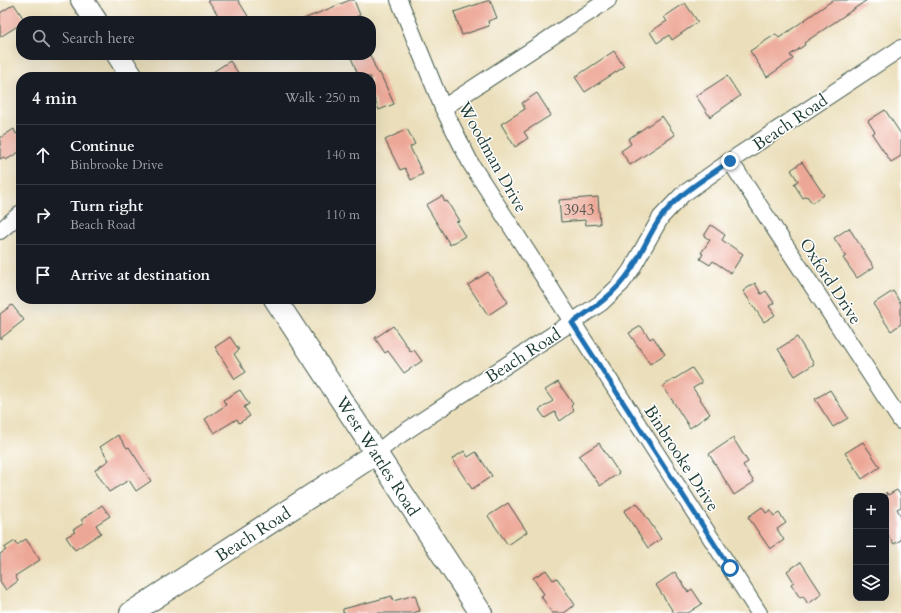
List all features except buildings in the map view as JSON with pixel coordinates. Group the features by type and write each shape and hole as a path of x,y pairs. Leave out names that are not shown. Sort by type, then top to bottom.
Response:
{"street":[{"path":"82,0 93,16"},
{"name":"Woodman Drive","path":"398,0 443,108 471,164 572,323"},
{"path":"443,108 608,0"},
{"name":"Beach Road","path":"131,613 375,454 394,439 601,303 621,284 631,270 661,217 671,206 697,184 730,161 899,53"},
{"path":"121,60 129,72"},
{"name":"Oxford Drive","path":"730,161 901,421"},
{"path":"0,231 16,217"},
{"name":"West Wattles Road","path":"278,304 375,454 481,613"},
{"name":"Binbrooke Drive","path":"572,323 759,613"}],"route":[{"path":"730,161 697,184 671,206 661,217 631,270 621,284 601,303 572,323 730,568"}]}
